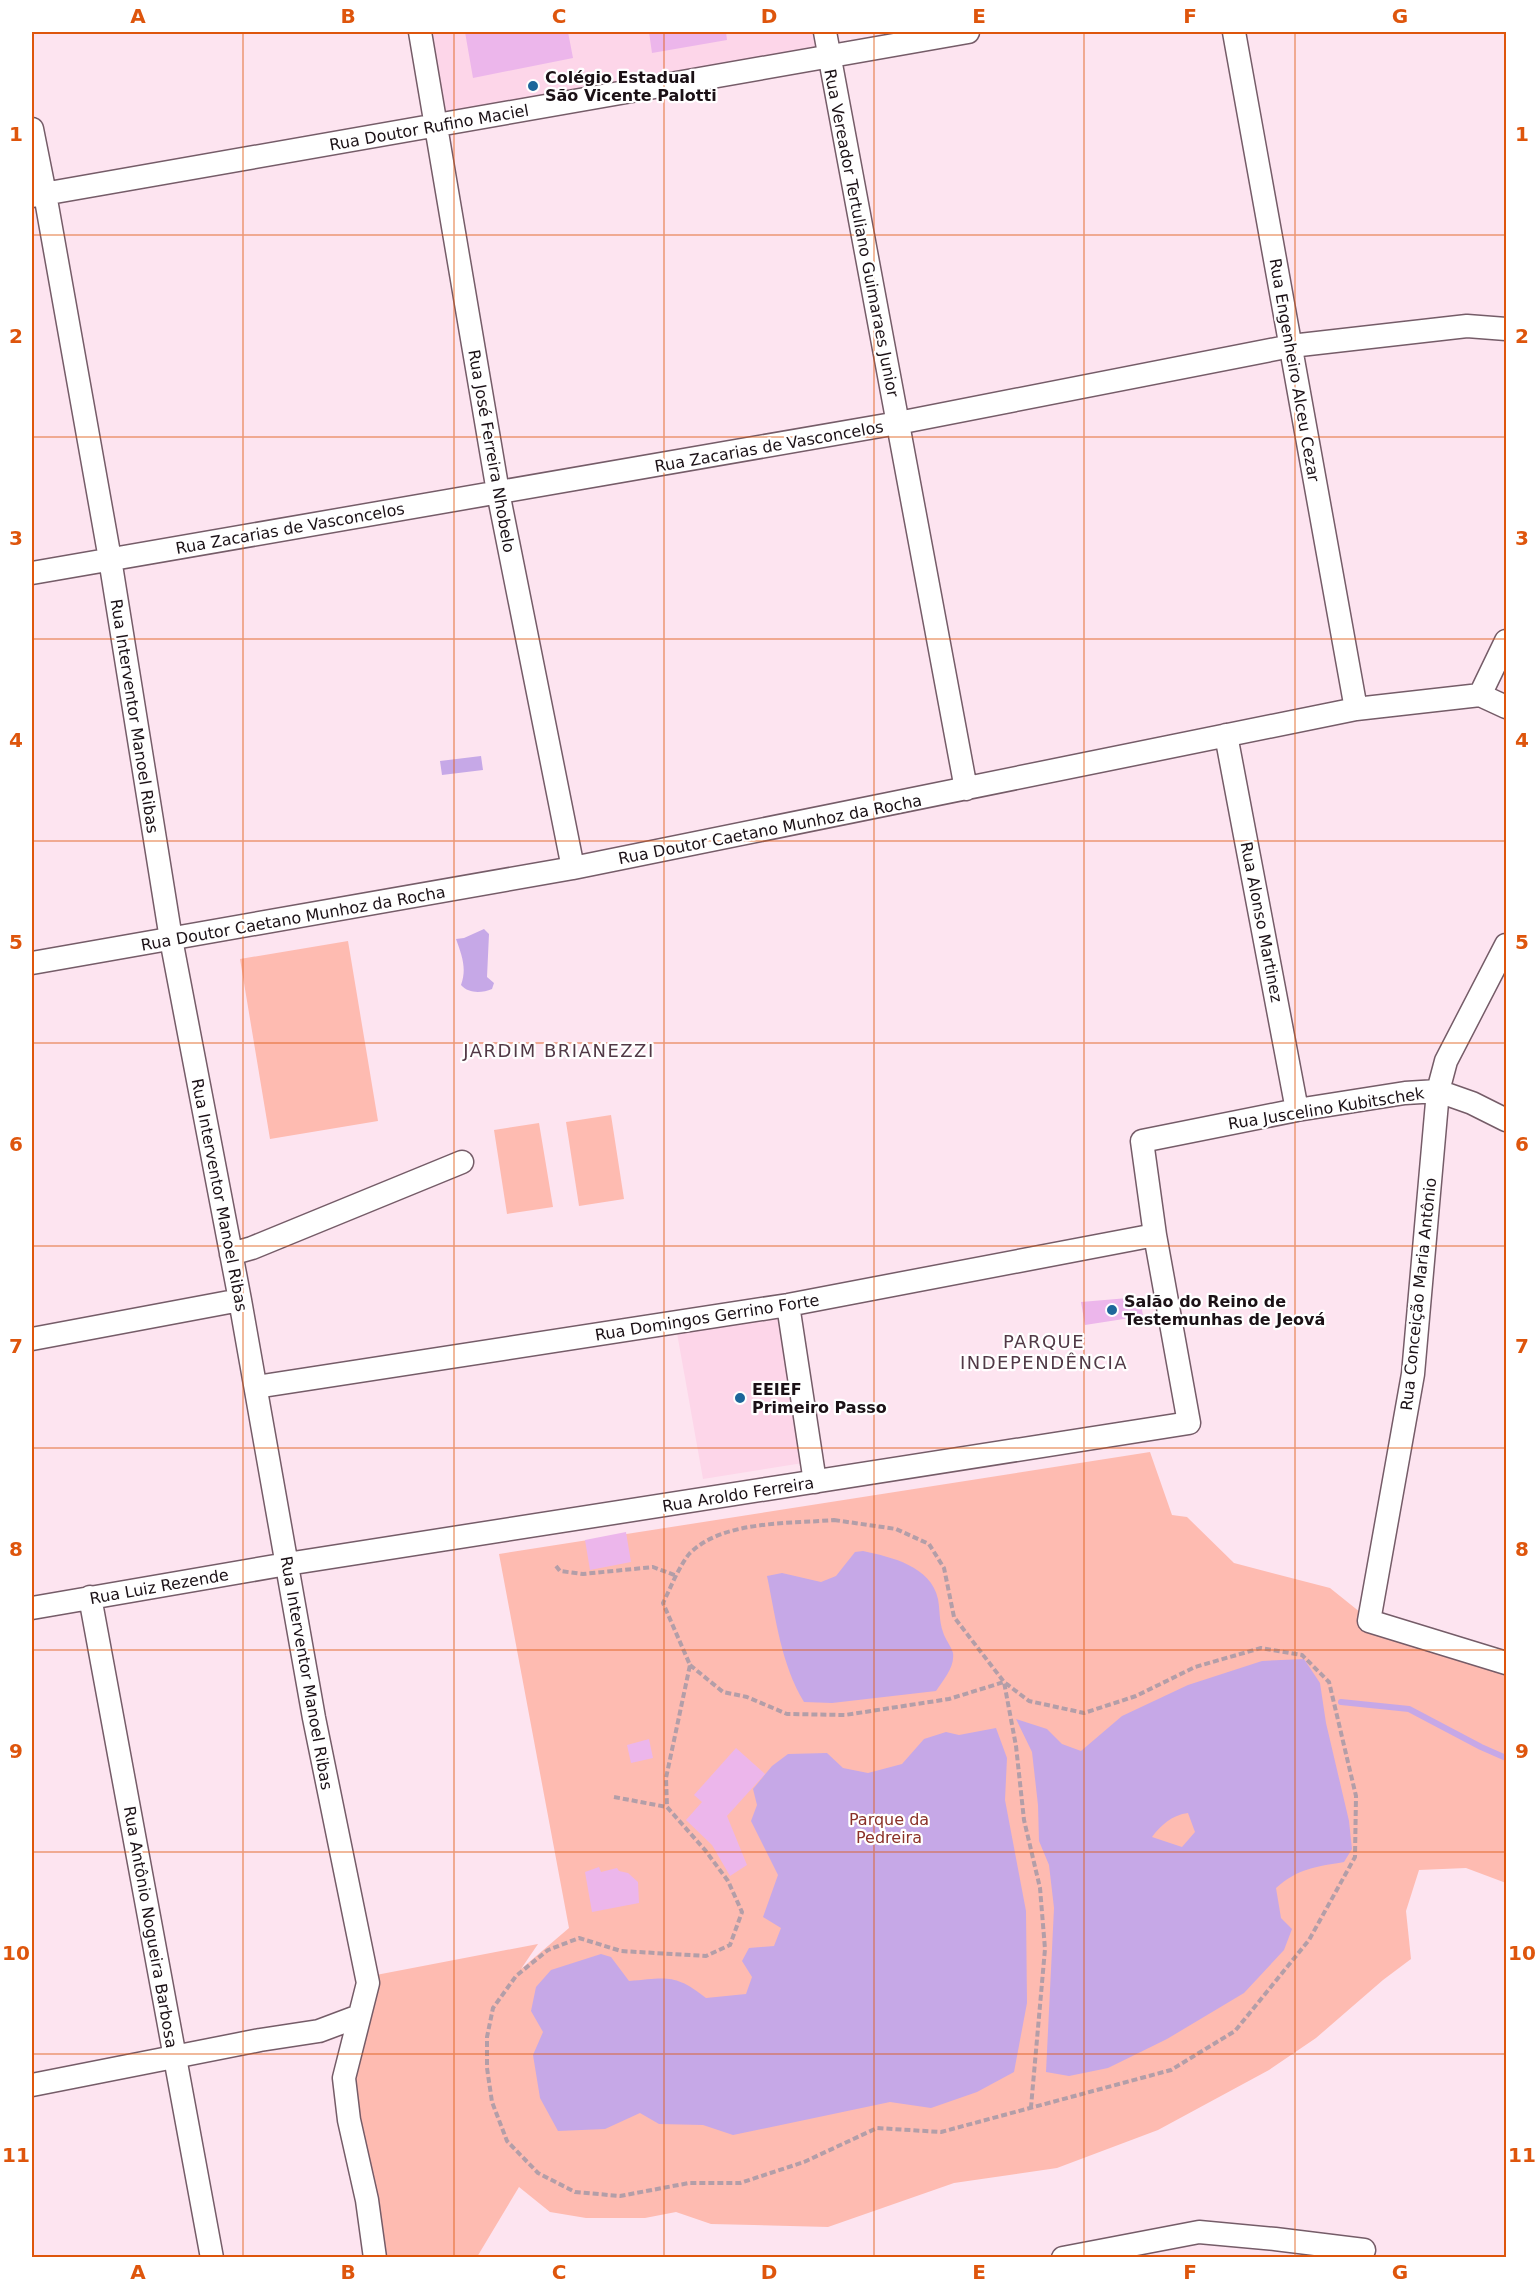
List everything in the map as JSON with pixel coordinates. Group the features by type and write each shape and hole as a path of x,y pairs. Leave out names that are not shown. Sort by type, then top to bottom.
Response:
{"street":[{"name":"Rua José Ferreira Nhobelo","path":"420,32 498,492 573,868"},
{"name":"Rua Vereador Tertuliano Guimaraes Junior","path":"825,32 966,789"},
{"name":"Rua Doutor Rufino Maciel","path":"38,195 968,32"},
{"name":"Rua Engenheiro Alceu Cezar","path":"1234,32 1356,709"},
{"name":"Rua Interventor Manoel Ribas","path":"32,129 38,195 110,559 171,939 256,1387 314,1718 368,1983 344,2078 349,2120 367,2200 375,2258"},
{"name":"Rua Zacarias de Vasconcelos","path":"32,573 898,423 1291,346 1467,326 1506,329"},
{"path":"1506,641 1480,695 1506,707"},
{"name":"Rua Doutor Caetano Munhoz da Rocha","path":"32,963 573,868 1356,709 1480,695"},
{"name":"Rua Alonso Martinez","path":"1226,735 1297,1110"},
{"name":"Rua Conceição Maria Antônio","path":"1506,945 1446,1061 1438,1091 1413,1374 1369,1621 1506,1663"},
{"name":"Rua Juscelino Kubitschek","path":"1155,1235 1142,1141 1297,1110 1405,1093 1438,1091 1472,1103 1506,1120"},
{"path":"231,1254 252,1248 462,1162"},
{"name":"Rua Domingos Gerrino Forte","path":"256,1387 788,1305 1155,1235"},
{"name":"Rua Aroldo Ferreira","path":"287,1564 1189,1423 1155,1235"},
{"path":"32,1339 240,1300"},
{"path":"788,1305 815,1482"},
{"name":"Rua Luiz Rezende","path":"32,1608 287,1564"},
{"name":"Rua Antônio Nogueira Barbosa","path":"90,1597 212,2258"},
{"path":"32,2085 260,2040 319,2031 359,2016"},
{"path":"1063,2258 1198,2232 1274,2248 1364,2250"}],"path":[{"path":"690,1665 666,1778 668,1807 728,1881 742,1912 730,1945 706,1956 621,1951 579,1938 548,1950 516,1976 494,2008 487,2037 487,2068 492,2102 507,2141 538,2173 575,2192 620,2196 689,2183 740,2183 804,2162 877,2128 941,2132 1171,2070 1235,2031 1309,1940 1355,1857 1356,1796 1329,1682 1302,1655 1261,1648 1195,1667 1136,1696 1084,1713 1029,1701 1004,1682 954,1617 944,1569 929,1544 896,1529 834,1520 736,1529 707,1541 689,1554 663,1603 690,1665 723,1692 747,1697 787,1714 845,1715 949,1699 1004,1682"},
{"path":"556,1566 560,1571 583,1574 653,1568 677,1576"},
{"path":"1004,1682 1016,1746 1024,1820 1040,1888 1045,1949 1031,2107"},
{"path":"614,1797 668,1807"}],"shaded area":[{"name":"Colégio Estadual São Vicente Palotti","path":"424,32 820,32 824,52 439,119"},
{"path":"481,756 483,770 442,775 440,761"},
{"path":"484,929 489,934 487,977 494,983 492,989 472,991 461,985 464,967 456,939"},
{"name":"EEIEF Primeiro Passo","path":"779,1313 803,1463 703,1479 677,1333"},
{"path":"863,1551 897,1560 919,1571 927,1578 938,1599 942,1628 953,1653 950,1668 936,1691 832,1703 804,1702 785,1657 767,1576 782,1573 821,1582 836,1576 855,1552"},
{"path":"1304,1659 1320,1683 1326,1723 1349,1821 1352,1849 1344,1862 1300,1872 1276,1888 1281,1918 1292,1929 1284,1950 1244,1993 1167,2039 1108,2068 1069,2076 1046,2072 1054,1908 1049,1865 1039,1841 1038,1805 1032,1752 1016,1719 1047,1729 1062,1744 1081,1751 1122,1716 1188,1685 1262,1661","holes":["1188,1813 1195,1832 1182,1847 1152,1837 1167,1821"]},
{"path":"996,1728 1007,1758 1005,1800 1026,1911 1027,2003 1014,2072 977,2092 931,2108 890,2102 733,2135 703,2125 659,2124 640,2113 605,2129 558,2131 540,2098 533,2055 543,2032 531,2011 536,1987 551,1970 601,1954 611,1957 629,1981 670,1979 686,1984 706,1998 746,1994 752,1977 742,1961 749,1948 774,1946 781,1928 763,1917 778,1875 751,1821 757,1805 753,1789 772,1766 788,1754 827,1753 843,1768 868,1773 902,1764 924,1739 946,1732 959,1735"}],"green space":[{"path":"348,941 378,1121 270,1139 240,959"},
{"path":"611,1115 624,1199 579,1206 566,1122"},
{"path":"539,1123 553,1207 507,1214 494,1130"},
{"name":"Parque da Pedreira","path":"1150,1452 1172,1515 1187,1517 1234,1563 1330,1588 1391,1637 1506,1671 1506,1883 1466,1868 1419,1870 1406,1911 1411,1959 1316,2038 1269,2070 1158,2130 1057,2168 954,2183 828,2227 711,2224 676,2212 645,2218 586,2218 550,2212 519,2187 477,2257 384,2257 352,2090 376,1975 538,1944 521,1969 569,1928 499,1554"}],"building":[{"path":"465,32 568,32 573,58 473,78"},
{"path":"649,32 726,32 727,40 652,53"},
{"name":"Salão do Reino de Testemunhas de Jeová","path":"1140,1297 1143,1316 1085,1325 1081,1302"},
{"path":"626,1532 631,1562 590,1570 585,1540"},
{"path":"649,1739 653,1758 631,1763 627,1745"},
{"path":"736,1748 765,1774 727,1816 747,1865 730,1876 712,1845 686,1820 702,1802 694,1795"},
{"path":"599,1867 601,1872 617,1868 619,1871 628,1873 638,1882 639,1903 592,1912 585,1872"}],"waterway":[{"path":"1341,1702 1409,1709 1506,1758"}],"place":[{"name":"Colégio Estadual São Vicente Palotti","path":"533,86"},
{"name":"Salão do Reino de Testemunhas de Jeová","path":"1112,1310"},
{"name":"EEIEF Primeiro Passo","path":"740,1398"}],"district":[{"name":"JARDIM BRIANEZZI","path":"559,1051"},
{"name":"PARQUE INDEPENDÊNCIA","path":"1044,1352"}]}
